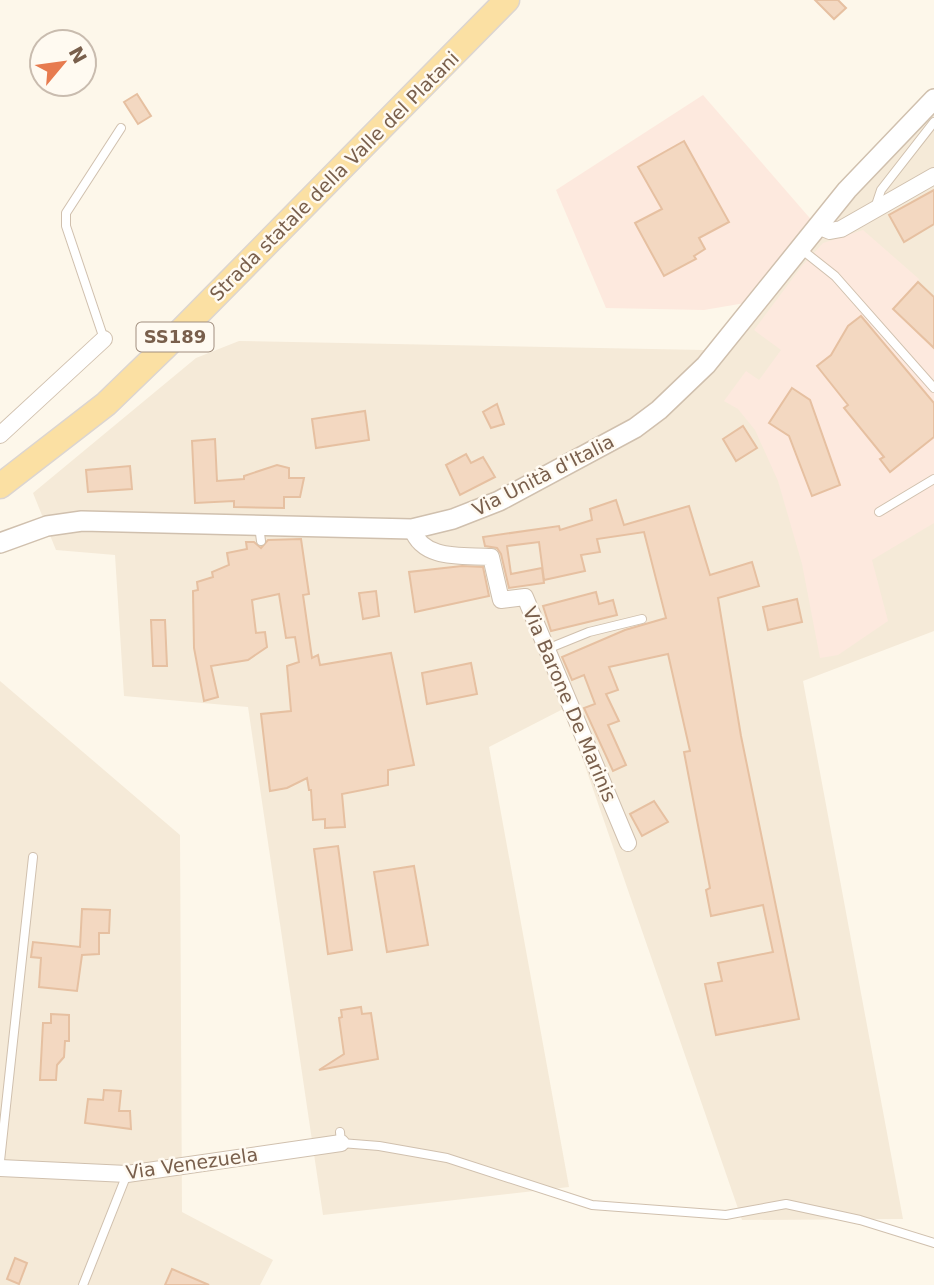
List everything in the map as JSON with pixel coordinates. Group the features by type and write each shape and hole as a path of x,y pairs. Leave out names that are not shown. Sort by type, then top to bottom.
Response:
{"main road":[{"name":"Strada statale della Valle del Platani","path":"0,486 106,404 507,0"}],"street":[{"name":"Via Unità d'Italia","path":"0,543 47,526 82,521 260,533 412,529 453,519 499,501 635,428 659,411 706,365 847,190 934,99"},
{"path":"818,226 830,231 841,229 934,176"},
{"path":"0,435 104,339"},
{"name":"Via Barone De Marinis","path":"412,529 416,539 438,554 491,556 500,600 525,597 628,843"},
{"name":"Via Venezuela","path":"0,1168 127,1174 341,1138"}],"lane":[{"path":"875,210 881,190 934,122"},
{"path":"104,339 66,226 66,213 121,128"},
{"path":"798,248 835,276 934,388"},
{"path":"879,512 934,479"},
{"path":"547,649 589,632 642,619"},
{"path":"0,1161 33,857"},
{"path":"341,1138 447,1158 592,1205 726,1215 786,1203 860,1220 934,1243"},
{"path":"83,1285 127,1174"}],"shaded area":[{"path":"703,95 821,231 751,302 704,310 606,308 556,190"},
{"path":"934,101 934,631 803,681 903,1219 742,1220 565,708 489,747 569,1187 323,1215 248,707 124,696 115,555 56,550 33,493 196,358 239,341 704,350 821,231"},
{"path":"863,230 919,279 918,283 934,297 934,523 872,560 888,621 838,655 820,658 802,564 778,481 755,430 738,409 724,401 746,371 759,380 781,350 754,330 802,266 823,243"},
{"path":"0,681 180,835 182,1212 273,1260 260,1285 0,1285"}],"building":[{"path":"815,0 838,0 846,8 834,19"},
{"path":"137,94 151,116 138,124 124,102"},
{"path":"684,141 729,222 699,238 705,249 694,256 696,259 664,276 635,223 662,209 638,167"},
{"path":"934,190 934,224 904,242 889,215"},
{"path":"918,282 934,297 934,348 893,309"},
{"path":"861,316 934,403 934,437 890,472 880,459 884,457 844,408 848,405 817,366 831,355 848,326"},
{"path":"792,388 810,400 840,485 812,496 789,436 769,423"},
{"path":"497,404 504,424 491,428 483,412"},
{"path":"365,411 369,440 316,448 312,419"},
{"path":"743,426 757,448 736,461 723,439"},
{"path":"215,439 217,481 244,479 244,476 277,465 289,468 289,478 304,478 300,497 284,497 284,508 234,507 234,501 195,503 192,441"},
{"path":"466,454 471,463 483,457 495,477 460,495 446,465"},
{"path":"130,466 132,489 88,492 86,470"},
{"path":"616,500 624,525 689,506 710,575 752,562 759,586 718,598 741,736 799,1019 716,1035 705,984 722,981 718,963 773,952 763,905 711,916 706,890 710,888 684,752 690,751 668,654 609,667 618,690 606,694 619,721 608,725 626,765 613,771 584,708 595,704 584,675 572,680 562,657 625,630 666,618 644,532 597,539 600,552 581,555 585,571 544,580 539,542 507,546 511,574 542,568 544,583 509,588 501,554 497,548 485,546 483,537 559,526 560,530 592,520 590,509"},
{"path":"301,539 309,594 303,595 312,658 318,655 320,665 391,653 414,765 388,770 388,785 342,794 345,827 325,828 325,819 313,820 311,790 307,778 287,788 270,791 261,714 291,711 287,666 299,662 295,637 286,638 279,594 252,600 256,633 265,632 267,647 248,660 211,666 218,697 204,701 194,648 193,591 198,590 197,582 213,577 212,572 229,565 227,553 247,549 246,542 254,542 261,548 268,540"},
{"path":"462,566 483,567 489,596 415,612 409,572"},
{"path":"376,591 379,616 363,619 359,593"},
{"path":"596,592 599,604 613,600 617,615 551,631 543,606"},
{"path":"797,599 802,622 768,630 763,607"},
{"path":"151,620 165,620 167,666 153,666"},
{"path":"471,663 477,694 427,704 422,673"},
{"path":"654,801 668,822 642,836 630,814"},
{"path":"338,846 352,950 328,954 314,849"},
{"path":"414,866 428,945 387,952 374,872"},
{"path":"82,909 110,910 109,933 99,933 99,954 82,955 77,991 39,987 41,958 31,957 33,942 80,947"},
{"path":"361,1007 362,1014 371,1013 378,1059 319,1070 344,1054 339,1018 342,1017 341,1010"},
{"path":"51,1014 69,1015 69,1041 65,1041 64,1057 57,1065 56,1080 40,1080 43,1023 51,1023"},
{"path":"104,1090 121,1091 119,1111 130,1111 131,1129 85,1123 88,1099 103,1100"},
{"path":"15,1258 27,1263 19,1284 7,1279"},
{"path":"172,1269 209,1285 165,1285"}]}
